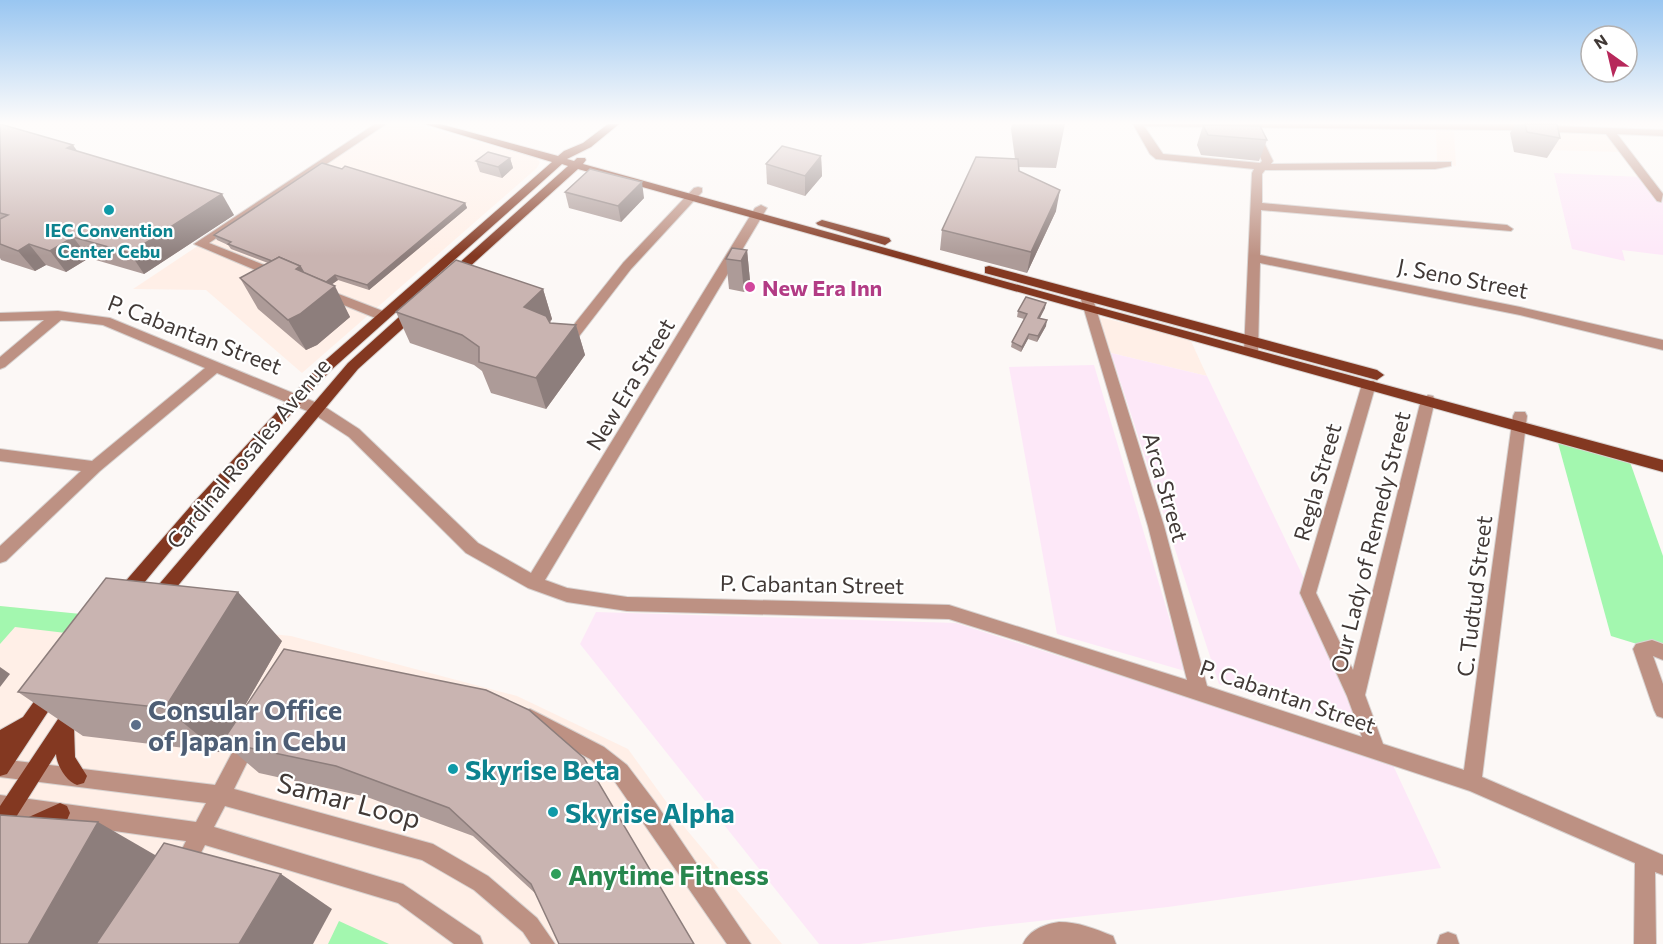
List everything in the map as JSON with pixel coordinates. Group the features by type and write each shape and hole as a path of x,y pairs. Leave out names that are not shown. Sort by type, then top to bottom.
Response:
{"main road":[{"name":"Cardinal Rosales Avenue","path":"116,604 200,505 325,368 551,168"},
{"path":"444,284 572,168"},
{"path":"605,168 1519,420 1663,466"},
{"name":"Cardinal Rosales Avenue","path":"143,615 353,366 427,299"},
{"path":"1252,346 1369,384 1428,400 1663,455"},
{"path":"0,767 62,676"},
{"path":"0,824 5,806 34,771 84,694"},
{"path":"0,740 32,720"},
{"path":"65,724 66,760 77,776"},
{"path":"0,843 27,826 60,813"}],"street":[{"path":"315,168 200,244 383,316"},
{"path":"1252,346 1257,173 1263,168"},
{"path":"1637,168 1661,199"},
{"path":"564,348 627,266 695,194"},
{"path":"1257,206 1507,229"},
{"name":"New Era Street","path":"534,583 758,211"},
{"name":"J. Seno Street","path":"1254,258 1520,310 1663,345"},
{"name":"Arca Street","path":"1088,302 1156,526 1198,691"},
{"path":"0,364 58,315"},
{"name":"P. Cabantan Street","path":"0,317 58,315 105,321 297,399 354,433 472,548 534,583 567,595 627,604 948,612 1198,691 1472,782 1654,861"},
{"path":"0,556 95,467 215,367"},
{"name":"Regla Street","path":"1356,695 1308,593 1369,384"},
{"name":"Our Lady of Remedy Street","path":"1356,695 1428,400"},
{"name":"C. Tudtud Street","path":"1472,782 1519,420"},
{"path":"0,455 95,467"},
{"path":"1663,652 1652,648 1642,649 1663,710"},
{"path":"1356,695 1376,751"},
{"path":"506,712 529,717 571,738 597,753 620,772 740,944"},
{"path":"174,885 259,720"},
{"name":"Samar Loop","path":"0,767 220,795 426,851 482,883 530,925 544,944"},
{"path":"5,806 200,833 404,894 472,944"},
{"path":"1645,944 1654,861"},
{"path":"1034,944 1042,935 1072,931 1105,944"}],"shaded area":[{"path":"315,168 537,168 302,373 206,290 133,289"},
{"path":"1554,173 1642,177 1658,200 1663,201 1663,255 1622,250 1625,261 1572,249"},
{"path":"1099,317 1190,339 1207,376 1111,353"},
{"path":"1111,353 1207,376 1379,735 1219,684"},
{"path":"1094,365 1185,671 1057,634 1009,367"},
{"path":"0,606 291,636 517,696 628,749 686,829 782,944 0,944"},
{"path":"596,612 956,623 1392,763 1441,868 1168,907 984,927 860,944 819,944 580,644"}],"green space":[{"path":"1558,443 1630,462 1663,556 1663,652 1611,636"},
{"path":"0,606 81,614 66,633 15,627 0,644"},
{"path":"339,921 389,944 328,944"}],"building":[{"name":"IEC Convention Center Cebu","path":"0,168 135,168 222,194 130,253 73,237 50,251 29,244 18,251 0,244 0,219 8,215 0,213"},
{"path":"314,168 352,168 465,203 367,285 335,275 326,282 304,273 300,266 279,257 272,261 228,244 231,242 214,235"},
{"path":"779,168 811,168 805,176"},
{"path":"971,168 1019,168 1019,171 1060,190 1031,252 942,230"},
{"path":"590,169 642,182 618,206 565,192"},
{"path":"732,248 747,250 741,261 726,259"},
{"path":"279,257 300,266 296,269 335,286 300,314 288,320 240,278"},
{"path":"456,260 543,289 524,307 546,316 550,323 576,325 536,378 479,362 479,347 462,335 396,312"},
{"path":"1026,297 1046,303 1038,318 1047,320 1038,336 1029,334 1022,347 1012,342 1027,314 1018,311"},
{"path":"106,578 238,592 165,708 18,692"},
{"path":"284,649 486,690 529,710 584,758 694,944 559,944 531,884 449,808 336,766 222,742"},
{"path":"0,815 98,822 28,944 0,944"},
{"path":"164,843 281,874 239,944 96,944"}],"place":[{"name":"IEC Convention Center Cebu","path":"109,210"},
{"name":"New Era Inn","path":"750,287"},
{"name":"Consular Office of Japan in Cebu","path":"136,725"},
{"name":"Skyrise Beta","path":"453,769"},
{"name":"Skyrise Alpha","path":"553,812"},
{"name":"Anytime Fitness","path":"556,874"}]}
